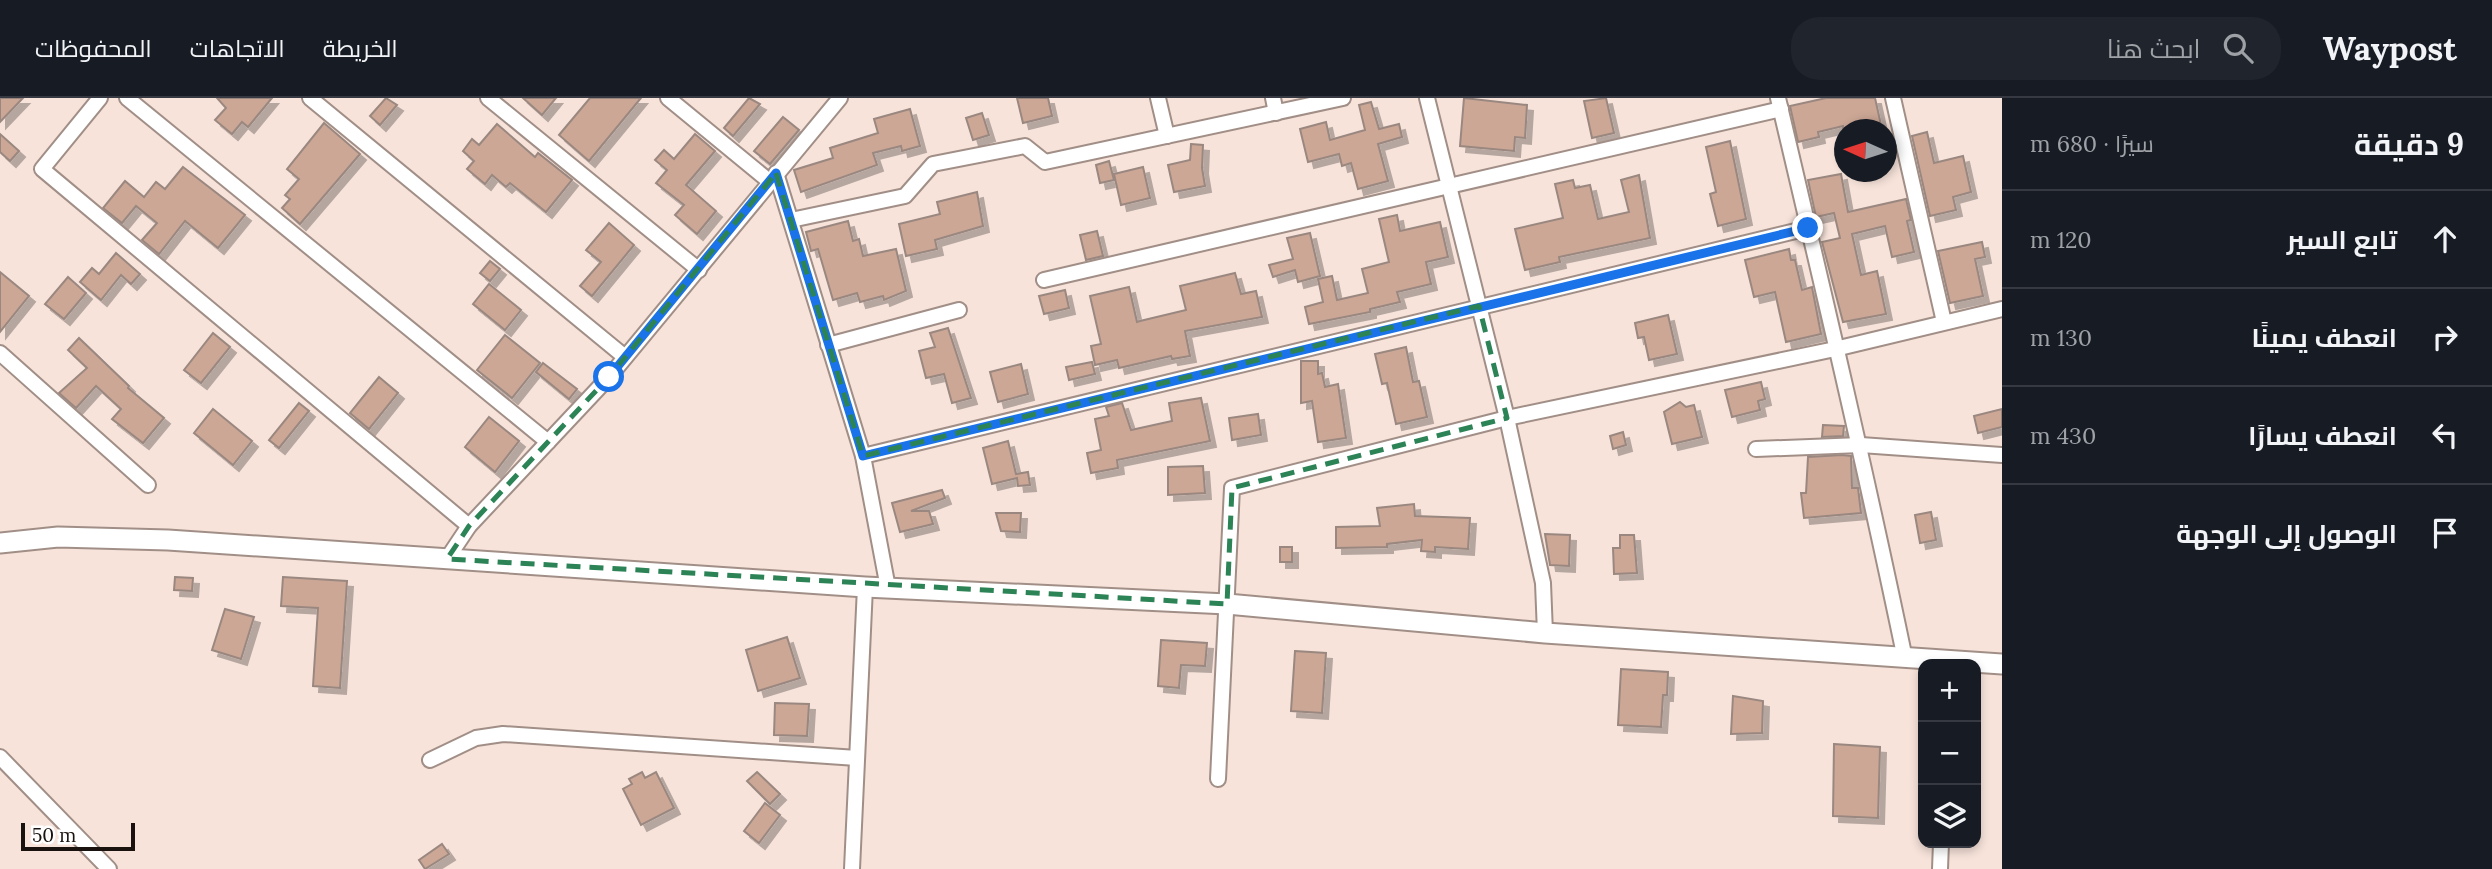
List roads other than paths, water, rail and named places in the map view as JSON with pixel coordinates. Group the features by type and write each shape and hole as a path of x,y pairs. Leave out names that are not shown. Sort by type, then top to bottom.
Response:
{"street":[{"path":"100,98 42,169 469,526"},
{"path":"127,98 548,442"},
{"path":"310,98 625,357"},
{"path":"488,98 699,270"},
{"path":"668,98 773,177 791,220 863,456 888,588"},
{"path":"447,559 469,526 625,357 840,98"},
{"path":"1158,98 1167,136"},
{"path":"1273,98 1276,113"},
{"path":"791,220 905,196 933,164 1025,146 1045,162 1343,98"},
{"path":"1426,98 1507,418 1543,583 1545,633"},
{"path":"1893,98 1944,322"},
{"path":"1044,280 1450,186 1779,104 1835,349 1861,445 1905,659"},
{"path":"863,456 1808,228"},
{"path":"1218,779 1232,488 1507,418 1835,349 2002,309"},
{"path":"828,345 959,310"},
{"path":"0,353 148,485"},
{"path":"1756,449 1861,445 2002,454"},
{"path":"0,543 58,537 167,540 865,587 1227,604 1545,633 1918,660"},
{"path":"852,869 865,587"},
{"path":"1981,664 2002,664"},
{"path":"430,760 476,738 503,734 857,758"},
{"path":"0,757 108,869"},
{"path":"1940,869 1941,848"}]}
